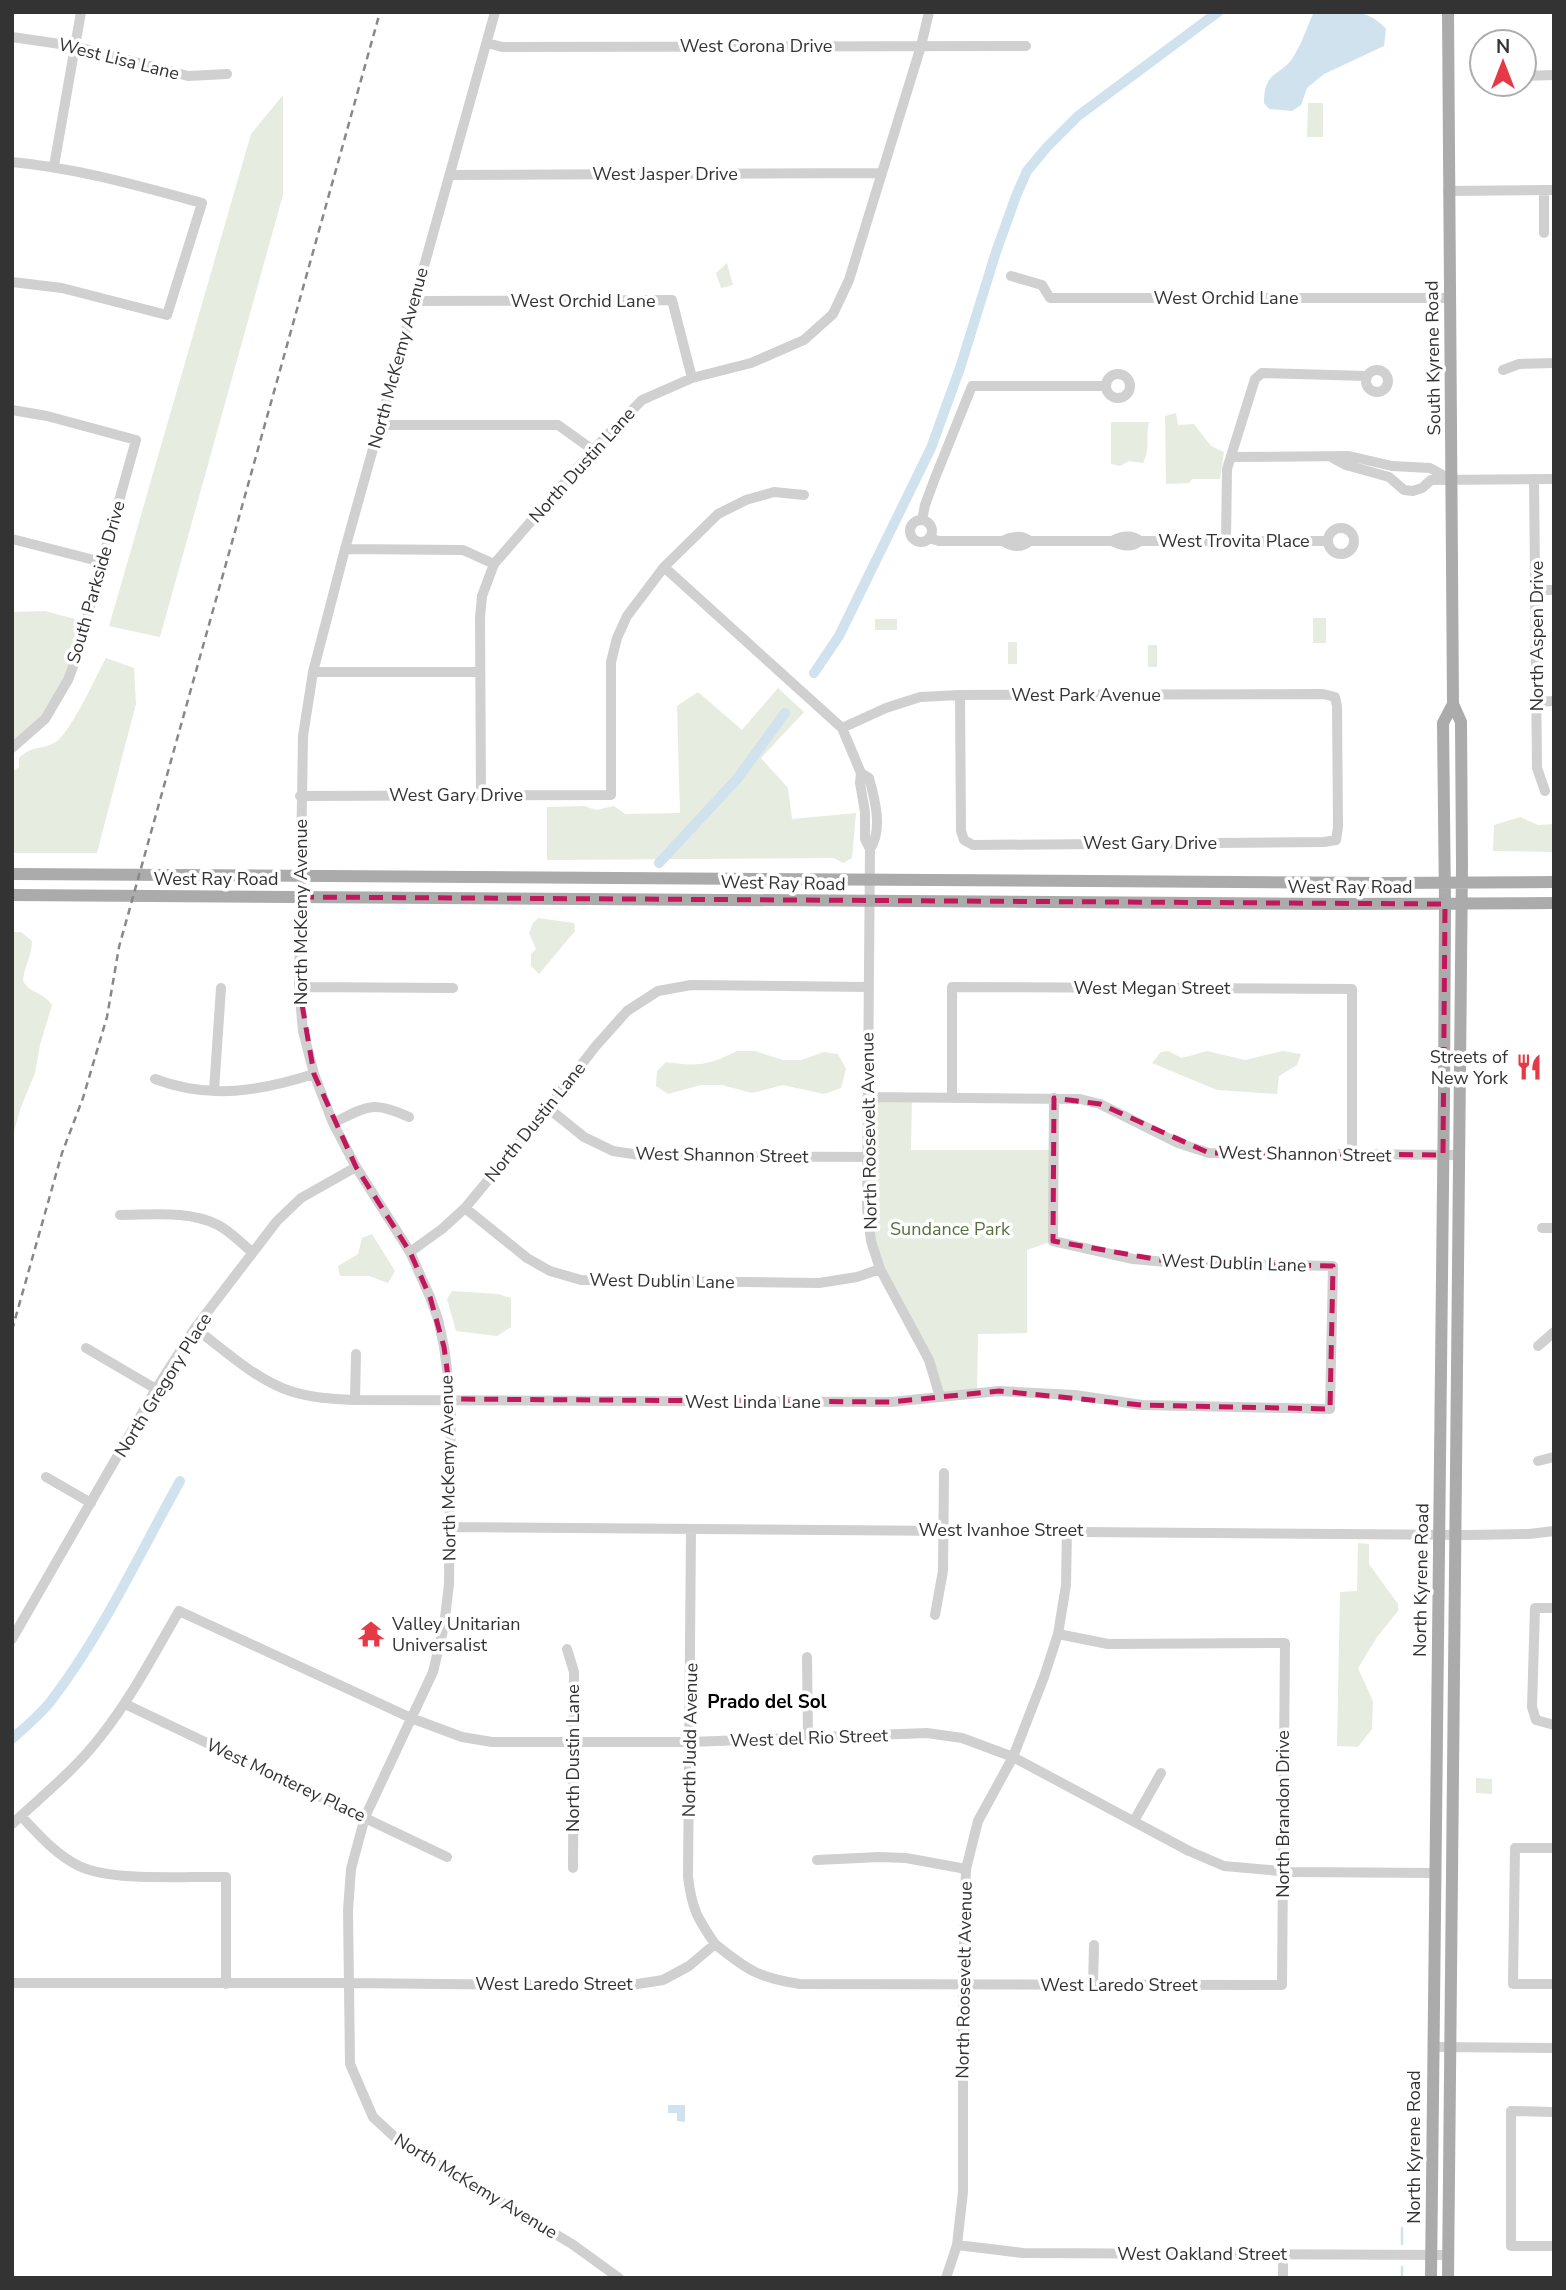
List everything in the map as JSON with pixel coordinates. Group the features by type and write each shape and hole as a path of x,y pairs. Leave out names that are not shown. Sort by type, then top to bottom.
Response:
{"main road":[{"name":"South Kyrene Road","path":"1448,12 1453,704 1461,722 1462,904"},
{"name":"South Kyrene Road","path":"1445,883 1443,723 1453,704"},
{"name":"West Ray Road","path":"12,874 1554,882"},
{"name":"North Kyrene Road","path":"1431,2278 1445,883"},
{"name":"West Ray Road","path":"12,895 1554,903"},
{"name":"North Kyrene Road","path":"1448,2278 1462,904"}],"street":[{"path":"54,166 81,12"},
{"name":"North McKemy Avenue","path":"495,12 345,549 305,711 300,796 299,987 303,1031 314,1074 333,1123 356,1167 410,1252 438,1320 451,1399 449,1584 444,1626 433,1672 365,1817 351,1869 348,1910 350,2064 373,2117 412,2150 533,2220 619,2278"},
{"name":"North Dustin Lane","path":"481,796 482,596 494,564 593,450 642,400 692,378 751,363 804,340 832,314 849,280 929,12"},
{"name":"West Lisa Lane","path":"12,37 74,46 188,76 227,74"},
{"name":"West Corona Drive","path":"487,43 502,47 1026,46"},
{"path":"12,162 54,166 202,203 167,315 62,288 12,282"},
{"name":"West Jasper Drive","path":"450,175 881,173"},
{"path":"1448,191 1549,190 1544,233"},
{"name":"West Orchid Lane","path":"1011,276 1042,285 1050,298 1449,298"},
{"name":"West Orchid Lane","path":"414,301 672,300 692,378"},
{"path":"1503,370 1519,364 1554,363"},
{"path":"1226,540 1226,481 1255,379 1262,373 1367,376"},
{"path":"922,520 934,478 972,386 1106,386"},
{"name":"South Parkside Drive","path":"12,410 47,416 136,440 79,651 68,680 45,719 12,748"},
{"path":"380,425 558,425 593,450"},
{"path":"1231,457 1349,456 1392,467 1430,468 1452,480"},
{"path":"1333,458 1353,467 1390,477 1404,489 1413,491 1422,488 1431,480 1554,479"},
{"name":"North Aspen Drive","path":"1535,479 1537,768 1545,791"},
{"path":"664,567 718,514 746,500 774,492 804,495"},
{"path":"922,520 929,523 932,529 929,538 919,541 911,535 913,524 922,520"},
{"name":"West Trovita Place","path":"929,538 940,541 1003,541 1009,537 1025,537 1030,541 1112,541 1120,545 1134,545 1140,541 1328,541"},
{"path":"12,538 102,562"},
{"path":"345,549 463,550 494,564"},
{"name":"North Roosevelt Avenue","path":"664,567 842,728 861,773 859,783 865,812 865,839 870,849 867,1208 880,1269 929,1360 940,1397"},
{"name":"West Gary Drive","path":"300,796 611,795 611,662 617,638 627,616 664,567"},
{"path":"1537,590 1554,590"},
{"path":"313,672 480,672"},
{"name":"West Park Avenue","path":"842,728 920,697 1323,694 1335,697 1337,706 1336,840"},
{"name":"West Gary Drive","path":"960,695 961,831 964,840 973,845 1336,840"},
{"path":"1537,702 1554,701"},
{"name":"North Dustin Lane","path":"410,1252 465,1208 548,1108 595,1046 627,1011 658,991 691,985 868,986"},
{"path":"299,987 453,988"},
{"name":"West Megan Street","path":"952,1097 952,987 1352,989 1352,1155"},
{"path":"214,1091 221,988"},
{"path":"155,1079 172,1085 214,1091 263,1089 314,1074"},
{"name":"West Shannon Street","path":"867,1097 1080,1099 1100,1104 1178,1143 1209,1153 1460,1156"},
{"name":"West Dublin Lane","path":"1054,1098 1053,1241 1133,1259 1177,1263 1333,1266 1330,1409"},
{"path":"333,1123 361,1109 373,1107 386,1107 409,1117"},
{"name":"West Shannon Street","path":"548,1108 584,1137 613,1152 646,1156 867,1157"},
{"name":"North Gregory Place","path":"12,1639 156,1389 195,1328 277,1221 301,1198 356,1167"},
{"name":"West Dublin Lane","path":"465,1208 527,1258 550,1271 581,1280 819,1283 857,1277 880,1269"},
{"path":"120,1215 162,1214 191,1217 218,1224 252,1252"},
{"path":"1542,1228 1554,1228"},
{"name":"West Linda Lane","path":"195,1328 255,1373 290,1391 325,1398 891,1402 999,1391 1075,1395 1142,1405 1330,1409"},
{"path":"1538,1346 1554,1332"},
{"path":"86,1348 156,1389"},
{"path":"355,1400 356,1354"},
{"path":"1538,1461 1554,1457"},
{"path":"935,1615 943,1571 944,1473"},
{"path":"46,1477 92,1503"},
{"name":"West Ivanhoe Street","path":"449,1527 1439,1534 1529,1534 1554,1531"},
{"name":"North Judd Avenue","path":"691,1529 688,1877 692,1904 698,1919 715,1944"},
{"name":"North Roosevelt Avenue","path":"946,2278 957,2245 963,2192 966,1869 978,1821 1013,1757 1058,1634 1066,1585 1067,1530"},
{"path":"1554,1608 1535,1608 1532,1707 1536,1720 1554,1725"},
{"name":"West del Rio Street","path":"125,1704 178,1611 411,1718 462,1737 492,1742 690,1742 927,1733 962,1738 1013,1757 1189,1851 1224,1866 1283,1872 1435,1873"},
{"name":"North Brandon Drive","path":"1058,1634 1108,1644 1284,1643 1282,1985"},
{"name":"North Dustin Lane","path":"567,1649 574,1672 573,1868"},
{"path":"807,1657 808,1738"},
{"path":"12,1824 71,1769 100,1738 125,1704"},
{"name":"West Monterey Place","path":"125,1704 447,1857"},
{"path":"1134,1821 1161,1773"},
{"path":"21,1816 52,1847 79,1866 113,1875 226,1877 226,1984"},
{"path":"1554,1848 1515,1848 1513,1984 1554,1984"},
{"path":"817,1860 906,1858 966,1869"},
{"name":"West Laredo Street","path":"12,1983 625,1986 663,1980 689,1966 715,1944 740,1965 769,1980 800,1984 1282,1985"},
{"path":"1093,1985 1094,1945"},
{"path":"1433,2047 1554,2048"},
{"path":"1554,2112 1511,2111 1511,2246 1554,2246"},
{"name":"West Oakland Street","path":"957,2245 1023,2253 1448,2255"},
{"path":"1283,2255 1283,2278"}],"highlighted area":[{"path":"300,897 1445,904 1443,1155 1209,1153 1100,1104 1054,1098 1053,1241 1177,1263 1333,1266 1330,1409 1142,1405 999,1391 891,1402 451,1399 444,1347 430,1297 410,1252 356,1167 314,1074 299,987"}],"green space":[{"path":"283,95 283,195 160,637 109,626 251,134"},
{"path":"1308,103 1323,103 1323,137 1307,137"},
{"path":"727,263 733,285 721,288 716,273"},
{"path":"1176,413 1178,425 1194,424 1211,446 1224,452 1220,479 1192,479 1189,483 1166,484 1165,416"},
{"path":"1111,422 1149,422 1147,452 1143,463 1129,461 1120,466 1111,464"},
{"path":"45,611 86,622 79,651 45,719 12,748 12,612"},
{"path":"1313,618 1326,618 1326,643 1313,643"},
{"path":"875,619 897,619 897,630 875,630"},
{"path":"1008,642 1017,642 1017,664 1008,664"},
{"path":"1148,645 1157,645 1157,667 1148,667"},
{"path":"106,658 134,668 136,704 97,853 12,853 12,772 19,767 19,758 24,754 54,743 60,738 75,717"},
{"path":"778,688 804,712 761,758 788,788 792,819 856,813 852,858 843,863 834,858 547,860 547,807 584,806 596,810 614,806 625,814 680,813 677,706 698,692 742,730"},
{"path":"1520,817 1538,825 1554,824 1554,852 1493,851 1494,825"},
{"path":"538,918 574,923 575,931 539,974 531,966 531,954 536,949 529,933"},
{"path":"12,932 21,932 32,941 23,981 52,1005 35,1073 12,1138"},
{"path":"737,1051 755,1051 783,1060 801,1060 824,1052 838,1054 846,1069 841,1088 824,1094 783,1085 752,1093 722,1085 701,1085 668,1094 656,1086 657,1071 666,1062 703,1064"},
{"path":"1168,1051 1182,1058 1207,1051 1245,1060 1283,1051 1301,1054 1297,1065 1279,1076 1277,1094 1217,1090 1152,1063 1161,1052"},
{"name":"Sundance Park","path":"867,1097 912,1097 911,1150 1054,1150 1053,1241 1027,1250 1027,1333 978,1334 977,1393 940,1397 871,1241"},
{"path":"372,1234 395,1271 388,1283 369,1276 340,1276 338,1266 358,1254 362,1238"},
{"path":"452,1291 498,1294 511,1298 511,1327 497,1336 456,1331 447,1299"},
{"path":"1358,1543 1369,1544 1369,1564 1398,1604 1398,1611 1377,1637 1358,1668 1373,1701 1372,1729 1358,1747 1337,1746 1340,1592 1357,1591"},
{"path":"1476,1778 1492,1779 1492,1794 1476,1793"}],"water":[{"path":"1344,11 1370,17 1386,29 1384,46 1324,74 1307,88 1301,105 1292,111 1269,109 1264,103 1267,84 1270,78 1290,62 1314,12"},
{"path":"668,2105 685,2105 685,2122 677,2121 677,2113 668,2113"}],"waterway":[{"path":"814,673 839,636 931,448 960,368 996,252 1027,171 1078,116 1218,12"},
{"path":"659,863 737,779 785,713"},
{"path":"12,1739 51,1701 87,1649 180,1481"},
{"path":"1402,2228 1402,2244"},
{"path":"1402,2267 1402,2278"}],"railway":[{"path":"12,1330 62,1153 83,1098 107,1017 119,947 380,12"}],"place":[{"name":"Streets of New York","path":"1529,1067"},
{"name":"Valley Unitarian Universalist","path":"371,1634"}],"district":[{"name":"Prado del Sol","path":"767,1702"}]}
